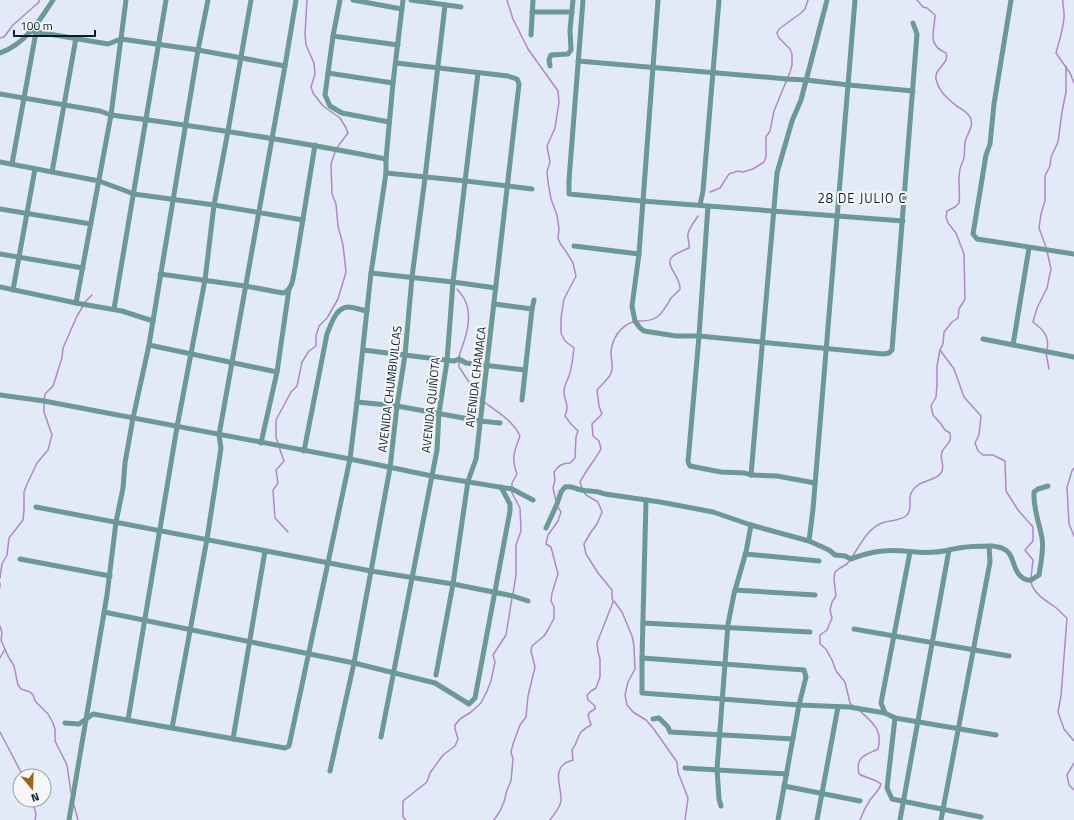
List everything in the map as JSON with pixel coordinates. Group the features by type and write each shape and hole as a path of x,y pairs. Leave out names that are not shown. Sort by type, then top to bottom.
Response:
{"street":[{"path":"12,164 34,31 53,0"},
{"path":"76,303 111,115 126,0"},
{"path":"114,309 166,0"},
{"path":"68,820 110,576 116,522 124,488 126,463 133,418 149,345 198,50 208,0"},
{"path":"128,720 178,426 205,280 214,205 251,0"},
{"path":"172,728 207,539 221,448 219,434 296,0"},
{"path":"340,0 333,36 325,95 330,106 342,113 389,122"},
{"path":"353,0 402,9"},
{"path":"65,723 79,724 93,714 285,748 289,746 350,459 358,402 371,273 386,173 389,122 403,0"},
{"path":"411,0 435,2 461,7"},
{"path":"530,35 533,0"},
{"path":"550,66 549,60 551,55 568,54 571,50 570,30 573,0"},
{"path":"584,0 578,61 569,194 903,221"},
{"path":"658,0 639,254 632,306 635,321 644,331 676,336 699,336 883,354 889,353 892,350 917,34 912,23"},
{"path":"700,205 703,191 719,0"},
{"path":"751,476 777,173 792,120 801,100 827,0"},
{"path":"808,541 813,509 856,0"},
{"path":"1012,0 994,104 990,144 986,155 973,234 977,239 1074,254"},
{"name":"AVENIDA CHUMBIVILCAS","path":"330,771 354,663 390,468 397,406 405,355 412,277 445,5"},
{"path":"532,12 572,12"},
{"path":"0,53 9,50 34,31 108,44 121,39 159,44 285,66"},
{"path":"333,36 398,45"},
{"path":"52,172 76,38"},
{"path":"578,61 806,80 913,91"},
{"path":"396,63 478,73"},
{"path":"328,73 393,83"},
{"name":"AVENIDA CHAMACA","path":"436,675 453,584 468,482 476,459 488,365 519,84 518,79 508,76 478,73"},
{"name":"AVENIDA QUIÑOTA","path":"381,737 437,450 439,413 447,361 453,282 478,73"},
{"path":"0,94 100,111 111,115 272,138 386,159"},
{"path":"261,443 277,372 289,289 295,268 315,145"},
{"path":"0,162 99,181 134,194 214,205 303,220"},
{"path":"13,290 35,169"},
{"path":"386,173 466,181 532,190"},
{"path":"708,206 688,462 690,466 721,472 745,473 751,476 777,476 815,483"},
{"path":"0,209 91,224"},
{"path":"574,246 639,254"},
{"path":"1013,345 1029,248"},
{"path":"0,254 83,268"},
{"path":"371,273 496,288"},
{"path":"160,274 283,293 287,292 289,289"},
{"path":"0,287 76,303 114,309 153,320"},
{"path":"522,400 534,300"},
{"path":"494,304 532,308"},
{"path":"304,450 327,334 335,316 339,310 348,307 367,311"},
{"path":"983,339 1074,357"},
{"path":"149,345 277,372"},
{"path":"363,350 454,362 459,359 466,363 525,370"},
{"path":"0,395 44,400 432,476 512,489 534,500"},
{"path":"358,402 397,406 500,423"},
{"path":"546,528 561,492 565,487 572,486 583,490 597,491 605,494 713,512 751,525 808,541 829,550 835,555 845,556 851,559 870,552 884,550 934,552 989,546 1002,548 1009,553 1018,573 1025,579 1031,580 1039,575 1042,558 1042,539 1034,502 1034,492 1038,488 1048,486"},
{"path":"104,612 393,672 435,683 469,704 475,698 510,511 510,504 501,487"},
{"path":"646,500 642,693 799,705 849,707 885,713 895,718 996,735"},
{"path":"36,507 371,571 453,584 512,596 528,601"},
{"path":"721,806 719,799 717,770 727,627 751,525"},
{"path":"941,820 990,562 989,546"},
{"path":"900,820 949,550"},
{"path":"233,739 265,551"},
{"path":"885,713 881,703 910,552"},
{"path":"745,554 819,561"},
{"path":"20,559 110,576"},
{"path":"735,590 815,595"},
{"path":"643,622 810,632"},
{"path":"854,629 1009,656"},
{"path":"642,658 804,670 806,677 799,705 778,820"},
{"path":"817,820 838,706"},
{"path":"653,719 659,718 668,727 670,732 793,740"},
{"path":"895,718 887,788 892,799 981,817"},
{"path":"685,768 787,774"},
{"path":"784,786 860,801"}],"waterway":[{"path":"0,38 4,37 13,25 39,2 39,0"},
{"path":"278,443 276,437 276,420 291,392 297,386 302,362 309,351 316,346 316,336 319,326 327,318 338,299 346,272 343,245 338,226 336,204 332,194 331,164 336,149 348,133 340,118 323,106 313,93 311,87 315,74 314,63 306,45 305,34 307,0"},
{"path":"507,0 513,19 528,49 558,91 559,102 555,128 547,146 550,162 547,172 551,199 557,215 559,229 558,238 573,263 576,276 564,299 561,318 561,333 565,341 574,348 571,369 564,389 567,406 565,416 578,431 576,437 575,458 570,463 560,465 554,472 555,480 553,488 556,501"},
{"path":"710,192 720,188 729,174 753,169 764,162 766,157 766,137 770,131 774,111 792,65 792,54 790,49 779,38 777,33 779,29 805,9 808,0"},
{"path":"852,557 868,533 877,525 903,518 908,514 910,508 910,496 914,488 941,473 943,468 941,455 950,438 950,433 945,430 933,415 931,406 936,397 937,366 940,350 943,344 944,332 952,322 958,318 959,309 965,299 964,254 956,233 948,223 946,217 947,211 959,203 959,172 964,158 965,143 971,127 971,121 966,112 944,95 937,84 937,72 947,57 946,53 940,50 934,41 933,32 935,15 927,8 923,7 917,0"},
{"path":"1063,0 1064,22 1056,53 1070,73 1074,83"},
{"path":"1046,247 1039,228 1045,201 1045,176 1058,142 1066,92 1066,66"},
{"path":"636,321 654,319 661,313 671,298 680,289 678,280 671,267 670,260 676,254 689,248 689,232 698,216"},
{"path":"1047,251 1051,269 1047,288 1037,308 1033,322 1043,330 1047,337 1047,350"},
{"path":"457,289 465,300 469,320 459,357"},
{"path":"85,302 92,295"},
{"path":"0,578 2,564 7,555 9,538 23,520 24,492 37,463 48,450 52,435 44,412 45,394 53,386 62,358 63,348 83,306"},
{"path":"582,488 580,482 601,449 599,441 593,436 592,424 602,414 599,406 597,390 607,380 611,373 611,349 617,334 620,330 633,322"},
{"path":"940,350 954,369 964,397 981,416 979,435 975,443 978,451 983,455 993,455 1005,461 1006,491 1018,510 1033,527 1033,541 1025,550 1033,560 1031,578"},
{"path":"1046,353 1049,369"},
{"path":"459,360 459,367 481,400"},
{"path":"484,402 509,421 520,436 514,455 514,464 517,474 512,483 512,487"},
{"path":"279,447 284,461 276,470 278,483 273,490 275,518 288,532"},
{"path":"1074,468 1067,487 1069,524 1074,536"},
{"path":"512,491 520,508 521,531 516,545 516,575 513,594"},
{"path":"550,820 558,809 561,801 558,776 559,772 564,764 573,760 572,750 578,736 582,731 591,725 588,715 595,709 595,706 588,700 587,695 596,688 600,677 600,659 597,643 613,602 612,590 598,573 586,554 584,544 597,524 602,512 598,502 586,495 584,492"},
{"path":"494,820 504,802 511,781 513,759 511,752 520,725 526,717 528,696 535,667 531,651 532,646 544,636 554,618 554,607 551,601 558,574 551,547 546,544 548,535 558,521 561,512 558,507"},
{"path":"850,560 847,564 835,572 834,579 836,596 832,602 830,610 832,618 827,630 820,635 820,644 826,649 836,671 845,682 850,703 852,705"},
{"path":"1031,582 1037,593 1067,618 1061,696 1058,712 1064,729 1074,741"},
{"path":"406,820 403,817 403,801 427,782 430,773 443,755 455,746 458,739 455,725 460,719 481,703 487,691 495,662 493,655 506,635 512,598"},
{"path":"614,601 622,612 632,636 634,646 635,669 628,682 625,695 627,705 633,712 646,720 677,762 678,772 688,798 685,820"},
{"path":"0,626 2,633 1,640 14,666 18,685 21,689 30,692 33,695 35,701 48,714 53,723 55,729 55,741 67,765 71,793"},
{"path":"0,658 5,649"},
{"path":"860,711 876,727 879,742 878,749 862,757 860,760 858,768 859,774 881,784 878,791 867,805 860,820"},
{"path":"0,732 19,768"},
{"path":"1074,763 1067,775 1069,785 1074,790"},
{"path":"74,805 78,820"},
{"path":"34,808 36,814 35,820"}],"district":[{"name":"28 DE JULIO C","path":"862,198"}]}
